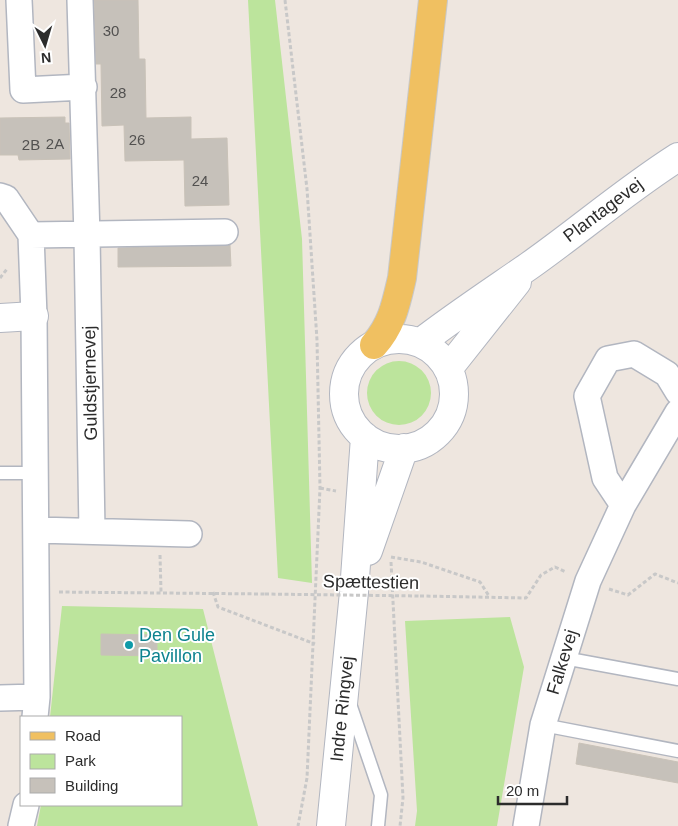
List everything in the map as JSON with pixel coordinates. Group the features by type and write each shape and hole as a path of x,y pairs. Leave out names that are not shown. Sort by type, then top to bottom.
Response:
{"main road":[{"path":"374,345 385,333 392,320 402,278 433,0"}],"street":[{"path":"19,0 23,90 84,87"},
{"name":"Guldstjernevej","path":"80,0 84,87 92,531"},
{"name":"Plantagevej","path":"420,343 478,300 530,265 639,182 678,157"},
{"path":"0,196 6,198 31,236 36,473 36,707 0,698"},
{"path":"31,236 225,232"},
{"name":"Plantagevej","path":"448,369 530,265"},
{"path":"0,318 34,316"},
{"path":"404,339 420,343 436,353 448,369 454,394 447,420 429,440 418,446 390,448 365,438 354,426 347,412 344,397 345,381 351,366 361,354 374,345 388,340 404,339"},
{"path":"623,505 605,478 586,396 608,358 634,354 667,374 678,392"},
{"name":"Falkevej","path":"526,826 543,725 588,581 623,505 678,412"},
{"name":"Indre Ringvej","path":"331,826 354,592 365,438"},
{"name":"Indre Ringvej","path":"354,592 404,448"},
{"path":"36,530 189,534"},
{"path":"21,826 26,806"}],"lane":[{"path":"0,473 36,473"},
{"path":"564,658 678,679"},
{"path":"345,686 381,795 378,826"},
{"path":"543,725 678,750"}],"path":[{"path":"285,0 307,189 317,340 320,488 308,778 298,826"},
{"path":"159,533 161,592"},
{"path":"393,549 391,557 403,798 400,826"},
{"path":"391,557 421,562 480,582 489,596"},
{"name":"Spættestien","path":"36,592 213,592 526,598 541,575 555,567 628,595 655,574 678,583"},
{"path":"213,592 218,607 315,644"}],"green space":[{"path":"248,0 275,0 302,239 312,583 278,578"},
{"path":"399,361 417,367 425,375 431,393 425,411 417,419 399,425 381,419 373,411 367,393 373,375 381,367"},
{"path":"62,606 203,609 258,826 37,826 41,806 182,806 182,716 50,716"},
{"path":"510,617 524,667 497,826 415,826 417,811 405,621"}],"building":[{"path":"94,0 138,0 139,59 145,59 146,118 191,117 191,139 227,138 229,205 185,206 184,160 125,161 124,125 102,126 101,64 96,64"},
{"path":"65,117 65,123 69,123 70,159 19,160 18,155 0,155 0,118"},
{"path":"230,245 231,266 118,267 118,248"},
{"name":"Den Gule Pavillon","path":"101,634 157,635 157,656 101,655"},
{"path":"579,743 678,762 678,783 576,764"}],"place":[{"name":"Den Gule Pavillon","path":"129,645"}]}
